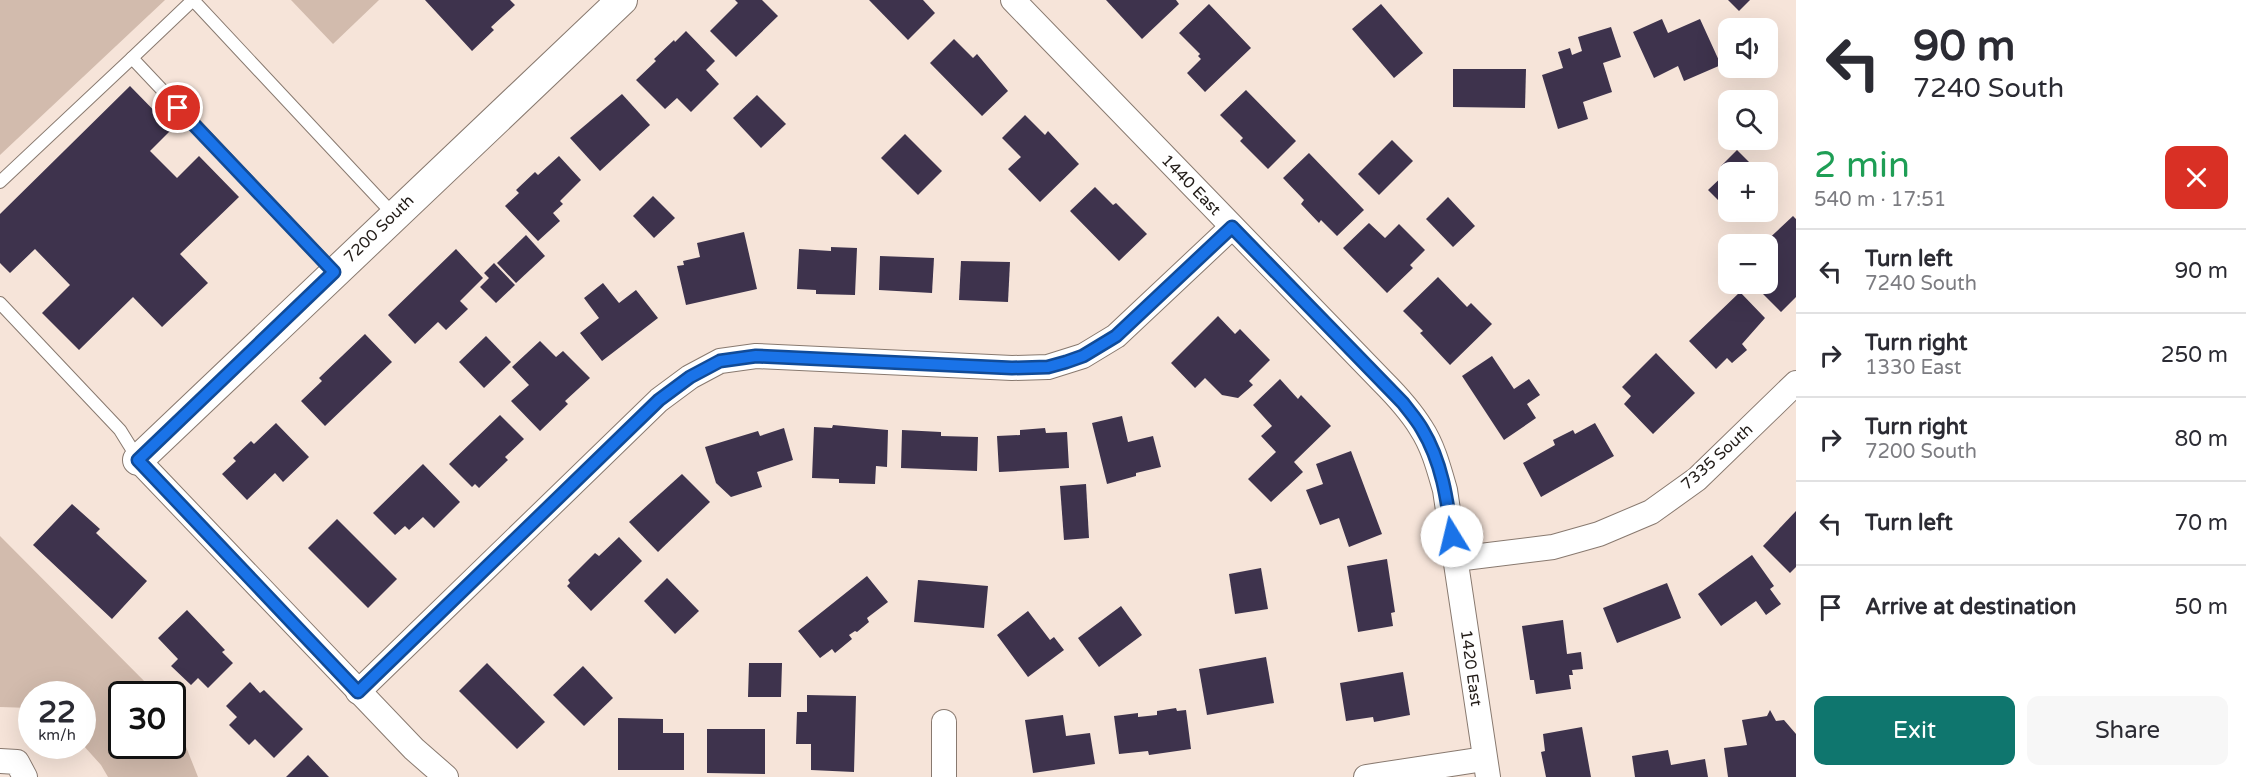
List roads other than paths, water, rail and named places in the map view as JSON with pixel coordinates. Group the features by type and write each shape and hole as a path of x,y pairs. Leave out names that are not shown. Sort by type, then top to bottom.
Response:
{"street":[{"name":"7200 South","path":"138,460 622,0"},
{"name":"1440 East","path":"1013,0 1403,403 1422,429 1436,459 1445,490 1456,559"},
{"path":"358,692 659,400 690,377 720,361 756,356 1012,368 1048,367 1083,356 1116,336 1232,227"},
{"name":"7335 South","path":"1456,559 1553,547 1599,534 1651,512 1697,479 1796,383"},
{"path":"138,460 358,692 414,749 446,777"},
{"name":"1420 East","path":"1456,559 1486,768"},
{"path":"944,722 944,777"},
{"path":"1366,777 1486,768"}],"lane":[{"path":"0,182 193,0 394,215"},
{"path":"132,58 334,272"},
{"path":"0,303 120,430 138,460"}]}
